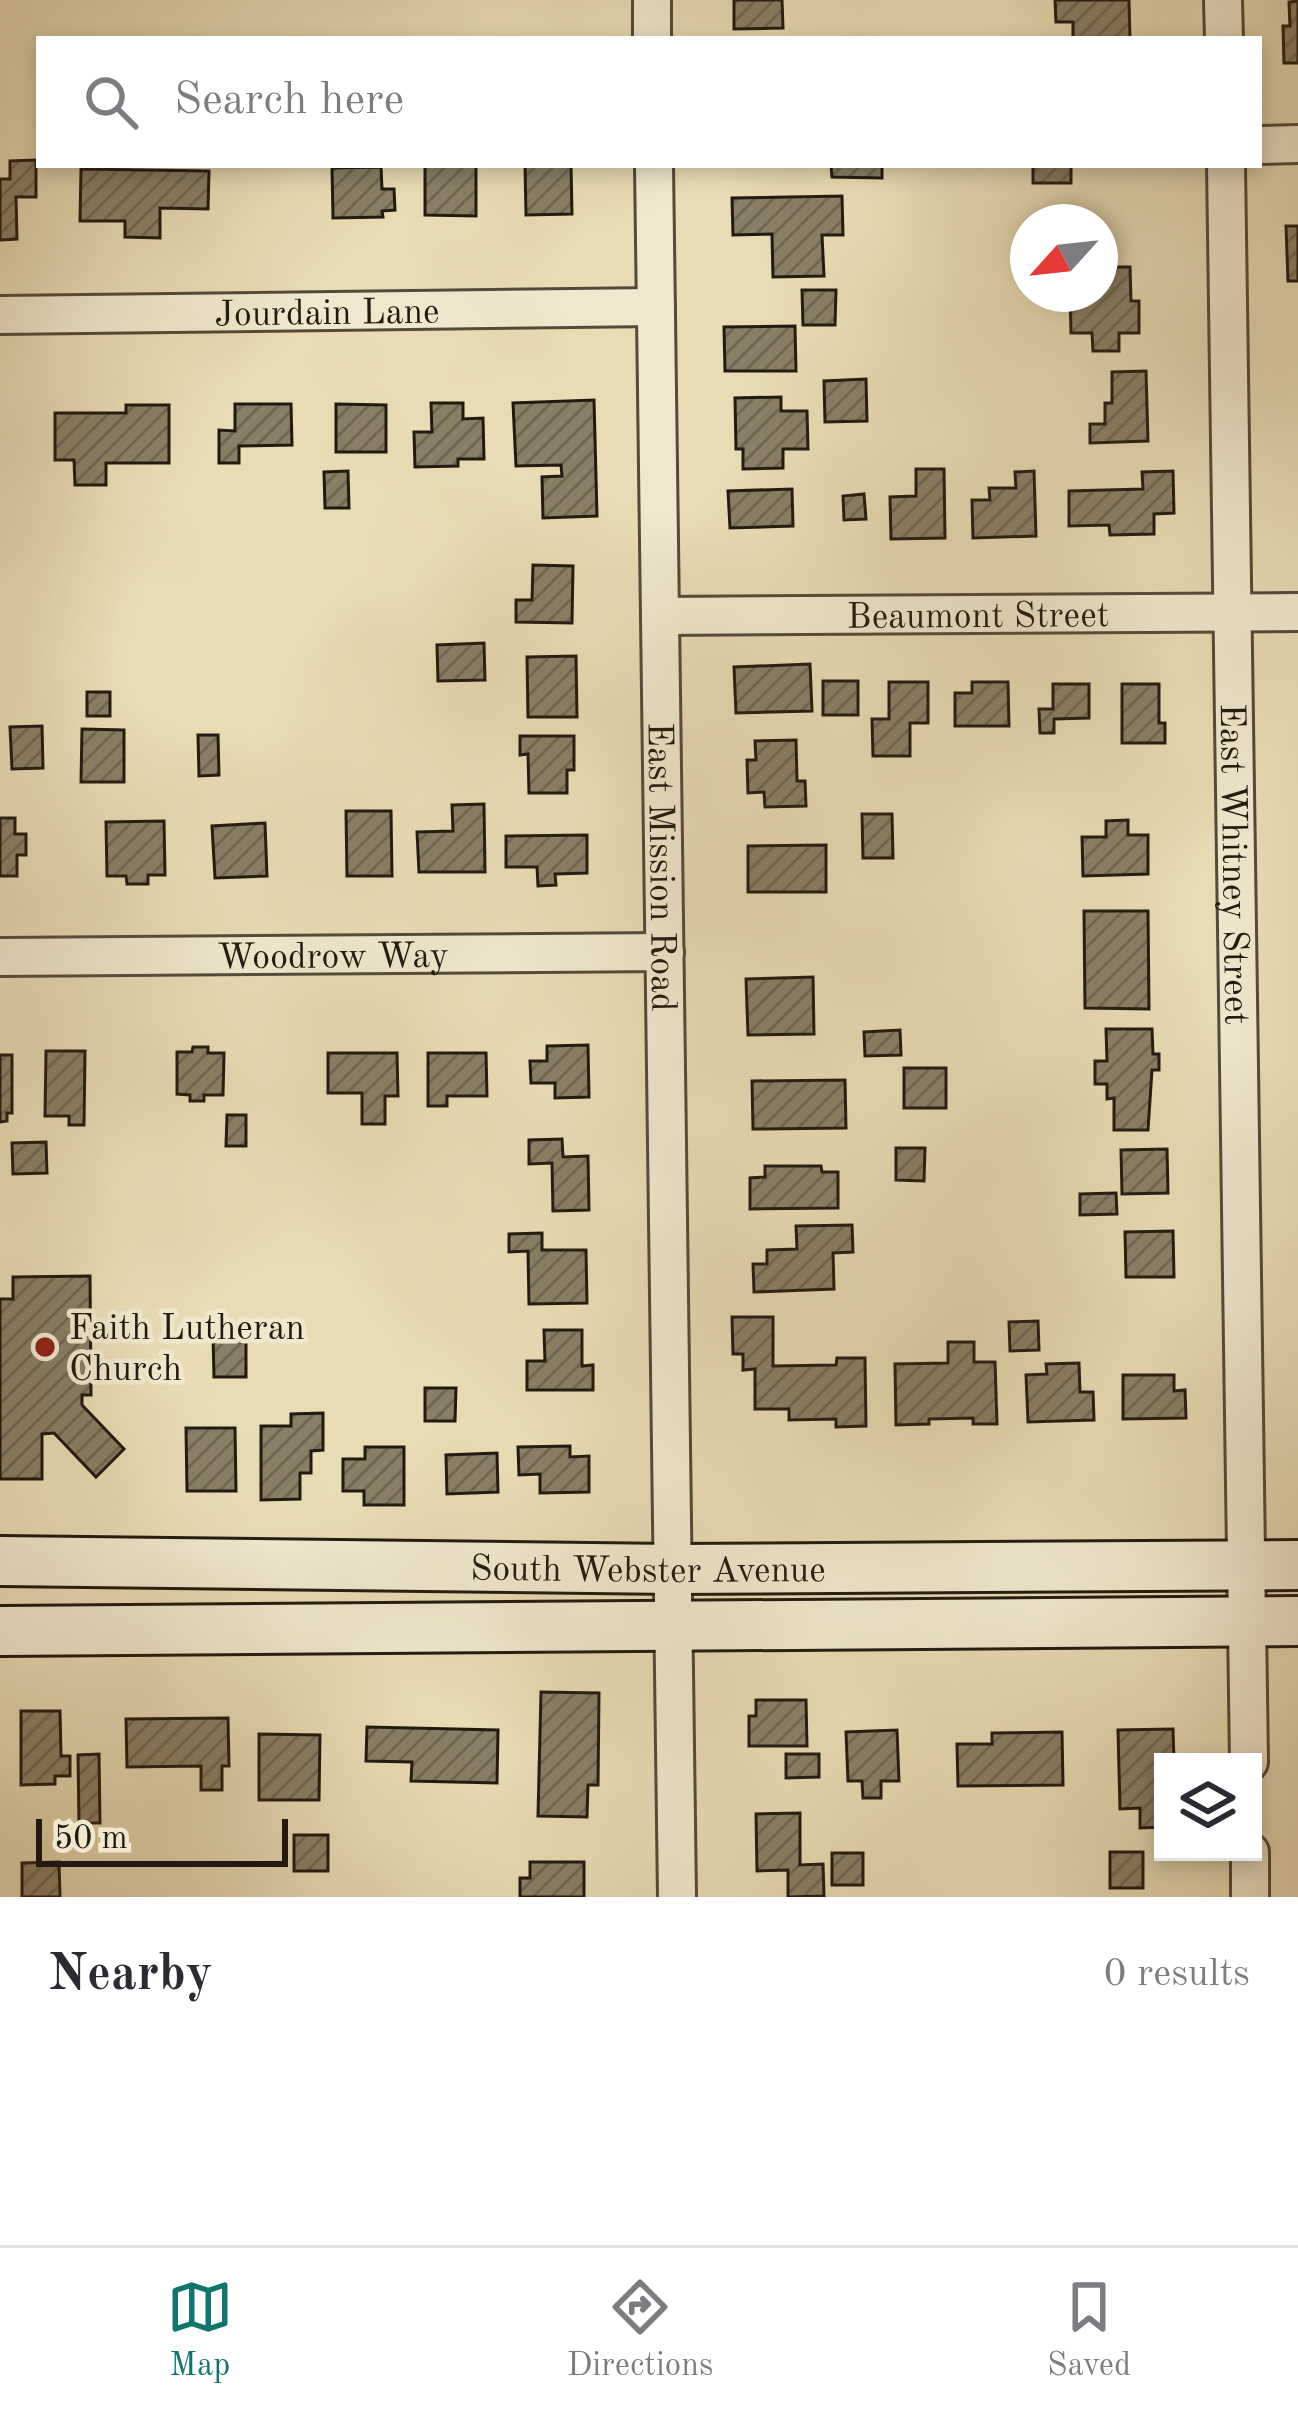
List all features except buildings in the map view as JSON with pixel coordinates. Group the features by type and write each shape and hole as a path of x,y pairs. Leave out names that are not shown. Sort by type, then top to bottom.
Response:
{"main road":[{"name":"South Webster Avenue","path":"0,1562 674,1569 1298,1564"},
{"name":"South Webster Avenue","path":"0,1630 1298,1621"}],"street":[{"path":"652,0 652,36"},
{"path":"1223,0 1224,36"},
{"path":"1262,145 1298,144"},
{"name":"East Mission Road","path":"654,168 677,1897"},
{"name":"East Whitney Street","path":"1226,168 1249,1753"},
{"name":"Jourdain Lane","path":"0,315 656,308"},
{"name":"Beaumont Street","path":"660,616 1298,612"},
{"name":"Woodrow Way","path":"0,957 665,952"},
{"path":"1250,1861 1250,1897"}],"place":[{"name":"Faith Lutheran Church","path":"45,1347"}]}
